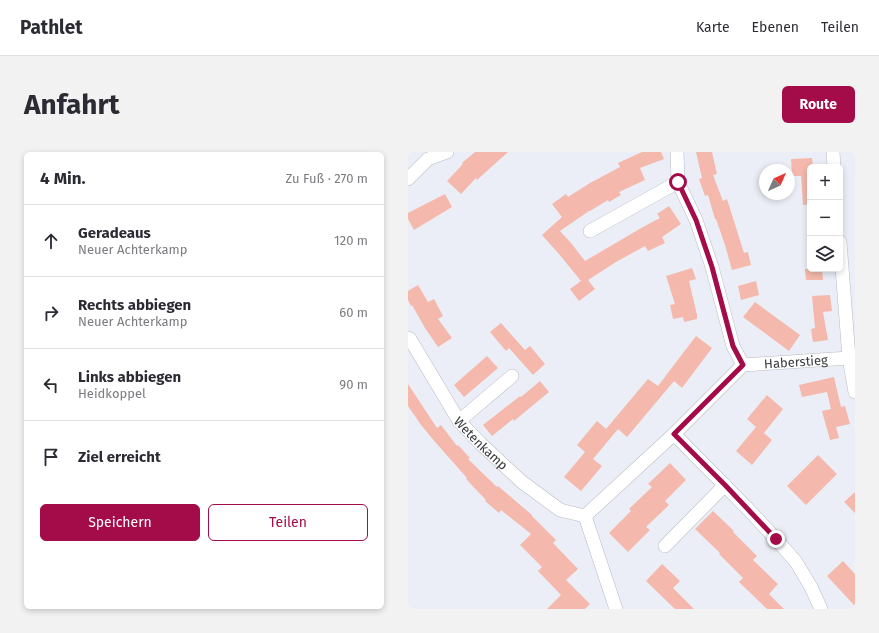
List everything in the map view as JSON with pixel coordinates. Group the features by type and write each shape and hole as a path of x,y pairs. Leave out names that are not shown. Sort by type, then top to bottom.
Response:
{"street":[{"path":"408,179 428,159 447,152"},
{"path":"616,609 585,516 674,434 743,365 733,346 712,267 696,220 678,182 677,152"},
{"path":"833,152 834,164"},
{"path":"590,231 678,182"},
{"path":"842,272 849,358 855,392"},
{"name":"Wetenkamp","path":"408,338 459,421 480,443 522,482 553,506 560,510 585,516"},
{"name":"Haberstieg","path":"743,365 849,358"},
{"path":"459,421 512,376"},
{"path":"674,434 725,485 796,562 811,587 821,609"},
{"path":"665,546 725,485"}],"building":[{"path":"475,152 508,152 477,180 476,178 461,194 447,181 463,164 462,163"},
{"path":"642,152 661,152 664,159 640,168 645,180 619,192 621,195 609,202 608,200 589,211 560,231 585,261 660,218 657,214 669,206 681,224 662,237 665,243 648,251 645,246 588,280 595,289 579,301 570,289 581,281 542,235 562,217 552,204 566,194 568,197 620,167 618,163"},
{"path":"696,152 712,152 717,174 713,175 723,201 727,199 744,253 748,252 751,265 732,270 708,195 705,196 699,179 702,178"},
{"path":"812,158 813,164 807,164 807,204 803,205 801,176 795,176 795,164 791,164 791,159"},
{"path":"445,194 452,207 414,230 408,219 408,213"},
{"path":"692,268 696,279 689,281 697,319 684,322 683,317 673,319 670,305 675,304 666,276"},
{"path":"805,269 807,269 807,272 822,272 823,280 806,280"},
{"path":"756,281 759,295 741,300 738,286"},
{"path":"418,285 428,302 434,299 443,316 438,319 452,338 438,347 408,300 408,291"},
{"path":"830,295 832,311 823,312 828,340 813,342 811,329 815,328 812,296"},
{"path":"755,302 800,335 789,351 743,317"},
{"path":"501,323 525,350 530,346 545,364 533,375 509,348 506,351 490,332"},
{"path":"696,336 712,348 682,388 674,381 627,437 618,429 593,459 602,466 581,491 564,477 585,452 577,445 597,421 606,429 648,379 658,386"},
{"path":"487,356 498,368 464,397 454,385"},
{"path":"834,377 841,407 845,406 850,424 836,427 839,438 830,440 822,411 831,409 827,392 802,397 799,385"},
{"path":"540,381 549,392 514,421 513,419 492,436 483,425"},
{"path":"408,384 437,428 441,425 457,446 458,445 470,458 468,459 497,487 498,486 532,515 556,540 553,543 578,569 566,580 590,604 585,609 547,609 561,595 538,571 542,567 520,545 531,534 501,510 499,513 485,501 486,500 466,479 467,478 421,425 408,406"},
{"path":"767,395 783,409 764,433 772,440 752,465 736,451 756,427 747,419"},
{"path":"818,455 837,474 806,505 787,486"},
{"path":"670,463 686,480 665,501 669,505 646,527 650,530 628,552 609,533 631,511 629,509 652,487 648,484"},
{"path":"855,492 855,513 844,502"},
{"path":"713,511 757,556 753,560 778,584 769,594 784,609 767,609 739,582 743,578 695,529"},
{"path":"843,561 855,574 855,606 827,576"},
{"path":"662,564 680,581 673,588 694,609 675,609 646,581"}],"route":[{"path":"678,182 696,220 712,267 733,346 743,365 674,434 776,539"}]}
